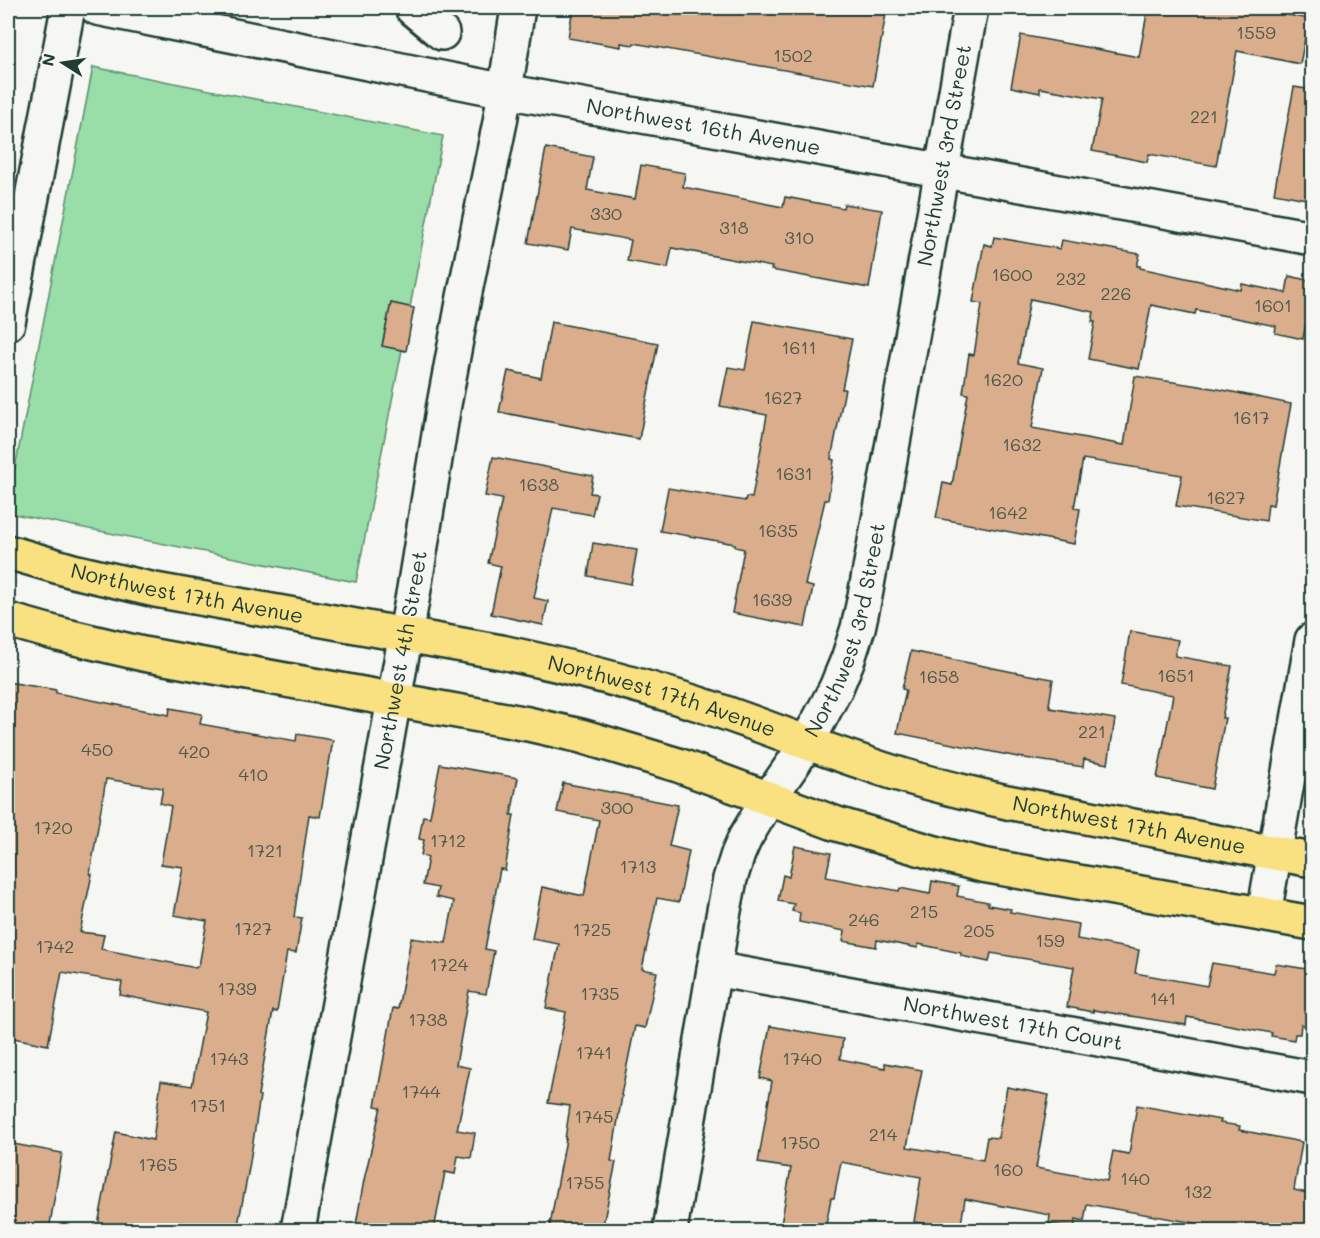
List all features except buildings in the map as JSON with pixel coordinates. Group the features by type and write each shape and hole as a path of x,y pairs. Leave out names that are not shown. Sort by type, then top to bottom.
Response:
{"main road":[{"name":"Northwest 17th Avenue","path":"8,552 64,569 155,590 552,663 700,704 896,773 969,794 1312,860"},
{"path":"8,620 143,654 528,724 581,736 678,765 837,824 982,865 1312,923"}],"street":[{"path":"8,322 68,8"},
{"name":"Northwest 16th Avenue","path":"97,8 505,91 1312,238"},
{"path":"412,8 442,33"},
{"name":"Northwest 4th Street","path":"298,1230 394,699 443,410 505,91 518,8"},
{"name":"Northwest 3rd Street","path":"670,1230 714,969 735,862 745,838 807,743 836,688 858,628 970,8"},
{"path":"1264,914 1312,640"},
{"name":"Northwest 17th Court","path":"714,969 1312,1078"}],"green space":[{"path":"93,67 443,136 410,307 391,303 382,346 402,350 356,582 8,513"}]}
